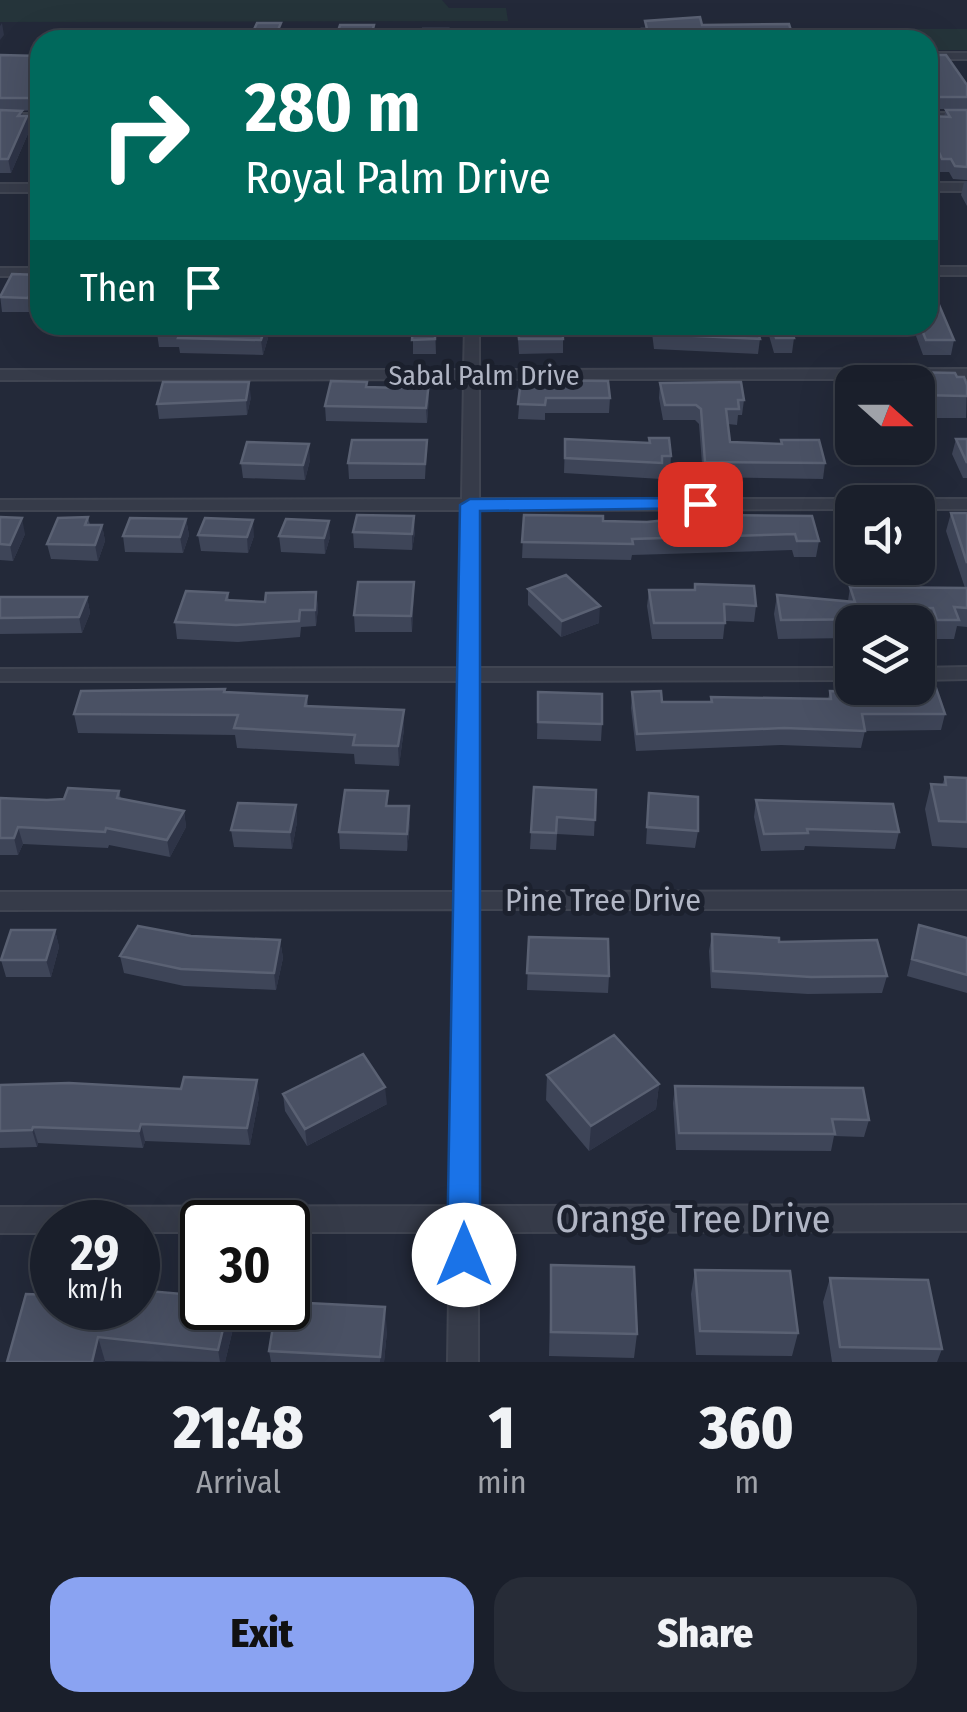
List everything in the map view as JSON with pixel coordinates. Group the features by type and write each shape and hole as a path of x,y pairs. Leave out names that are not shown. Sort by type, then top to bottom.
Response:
{"street":[{"path":"938,56 967,56"},
{"path":"938,116 967,116"},
{"path":"0,117 30,117"},
{"path":"938,187 967,186"},
{"path":"0,188 30,188"},
{"path":"0,272 30,272"},
{"path":"938,272 967,272"},
{"path":"463,1362 472,335"},
{"name":"Sabal Palm Drive","path":"0,375 967,374"},
{"path":"0,506 835,504"},
{"path":"935,504 967,504"},
{"path":"935,674 967,673"},
{"path":"0,675 835,674"},
{"name":"Pine Tree Drive","path":"0,901 967,900"},
{"name":"Orange Tree Drive","path":"0,1220 967,1218"}],"shaded area":[{"path":"0,0 442,0 449,8 506,8 508,21 0,22"},
{"path":"967,29 967,50 938,50 938,30 881,30"}],"building":[{"path":"700,17 702,25 789,24 791,30 642,30 647,29 645,21"},
{"path":"257,23 281,23 278,30 254,30"},
{"path":"340,25 374,25 373,30 338,30"},
{"path":"0,55 30,56 30,98 0,98"},
{"path":"938,55 946,55 967,85 967,97 938,97"},
{"path":"0,110 22,111 18,116 27,116 8,159 0,159"},
{"path":"946,110 967,110 967,167 942,159 938,150 938,116 950,117"},
{"path":"12,274 30,275 28,298 0,297"},
{"path":"938,302 954,340 926,340 924,335 938,335"},
{"path":"179,335 263,335 261,340 178,338"},
{"path":"412,335 435,335 435,339 412,340"},
{"path":"519,335 563,335 563,339 519,339"},
{"path":"676,335 759,335 760,339"},
{"path":"935,373 964,377 967,396 935,395"},
{"path":"521,380 608,381 610,398 546,398 545,405 518,404"},
{"path":"331,381 401,388 402,382 429,382 426,408 325,406"},
{"path":"163,382 249,382 246,400 157,404"},
{"path":"741,382 744,400 738,400 739,409 726,409 730,442 782,444 781,440 819,440 825,463 705,462 701,409 696,405 665,405 660,383"},
{"path":"649,438 669,438 671,456 662,456 662,463 565,458 565,439 650,443"},
{"path":"956,439 967,439 967,463"},
{"path":"352,440 427,440 425,464 348,463"},
{"path":"247,442 309,444 303,465 241,463"},
{"path":"951,513 967,513 967,563"},
{"path":"357,515 414,516 412,534 353,532"},
{"path":"524,515 603,516 603,521 647,522 718,515 812,516 819,541 797,541 795,534 632,539 633,544 522,542"},
{"path":"0,517 22,518 10,545 0,544"},
{"path":"88,517 85,525 102,525 95,545 47,544 58,518"},
{"path":"130,518 186,519 180,537 123,536"},
{"path":"205,518 253,520 247,537 198,535"},
{"path":"286,519 329,521 324,538 279,536"},
{"path":"566,575 600,606 562,621 528,589"},
{"path":"358,582 414,582 411,616 354,615"},
{"path":"695,584 754,586 756,606 724,604 725,623 654,623 649,590 695,590"},
{"path":"850,587 967,588 967,608 954,607 959,620 937,620 935,605 835,605 835,620 781,620 777,595 855,602"},
{"path":"186,591 228,593 226,600 265,602 266,593 316,592 315,610 300,610 299,621 236,625 175,622"},
{"path":"0,597 87,597 79,617 0,618"},
{"path":"936,688 945,714 862,714 865,731 784,728 637,734 632,692 661,691 662,702 712,702 711,697 831,699 830,691 835,691 835,705 935,705"},
{"path":"225,689 224,692 307,696 305,706 404,710 398,746 353,745 355,735 234,728 238,715 74,714 81,691"},
{"path":"538,692 602,694 602,724 538,722"},
{"path":"945,777 967,778 967,822 939,821 931,784 946,785"},
{"path":"534,787 596,790 595,820 557,817 556,833 531,832"},
{"path":"68,788 119,791 117,798 184,811 167,840 106,828 105,832 18,827 14,838 0,838 0,798 64,799"},
{"path":"345,790 388,791 386,806 409,806 407,834 339,832"},
{"path":"649,793 698,797 698,831 647,827"},
{"path":"756,800 893,804 899,832 807,829 808,833 764,834"},
{"path":"238,803 296,805 290,832 231,830"},
{"path":"919,925 967,938 967,975 912,959"},
{"path":"138,926 191,936 280,940 274,973 181,969 120,956"},
{"path":"11,930 55,930 46,960 1,960"},
{"path":"712,934 779,938 779,942 877,940 887,976 811,977 713,971"},
{"path":"529,937 608,939 609,976 527,973"},
{"path":"614,1035 659,1084 591,1126 547,1075"},
{"path":"363,1054 385,1087 305,1129 283,1094"},
{"path":"184,1077 257,1080 247,1128 141,1124 139,1131 33,1127 0,1131 0,1085 69,1083 181,1089"},
{"path":"675,1086 863,1088 869,1120 832,1119 835,1134 679,1133"},
{"path":"551,1265 634,1267 637,1334 551,1332"},
{"path":"695,1270 790,1271 798,1333 700,1331"},
{"path":"830,1278 928,1280 942,1349 840,1347"},
{"path":"160,1292 180,1294 180,1330 223,1330 218,1350 98,1337 92,1362 7,1362 26,1294 30,1294 30,1330 160,1330"},
{"path":"310,1303 385,1307 380,1357 269,1351 272,1330 310,1330"}],"route":[{"path":"464,1255 470,505 700,504"}]}
